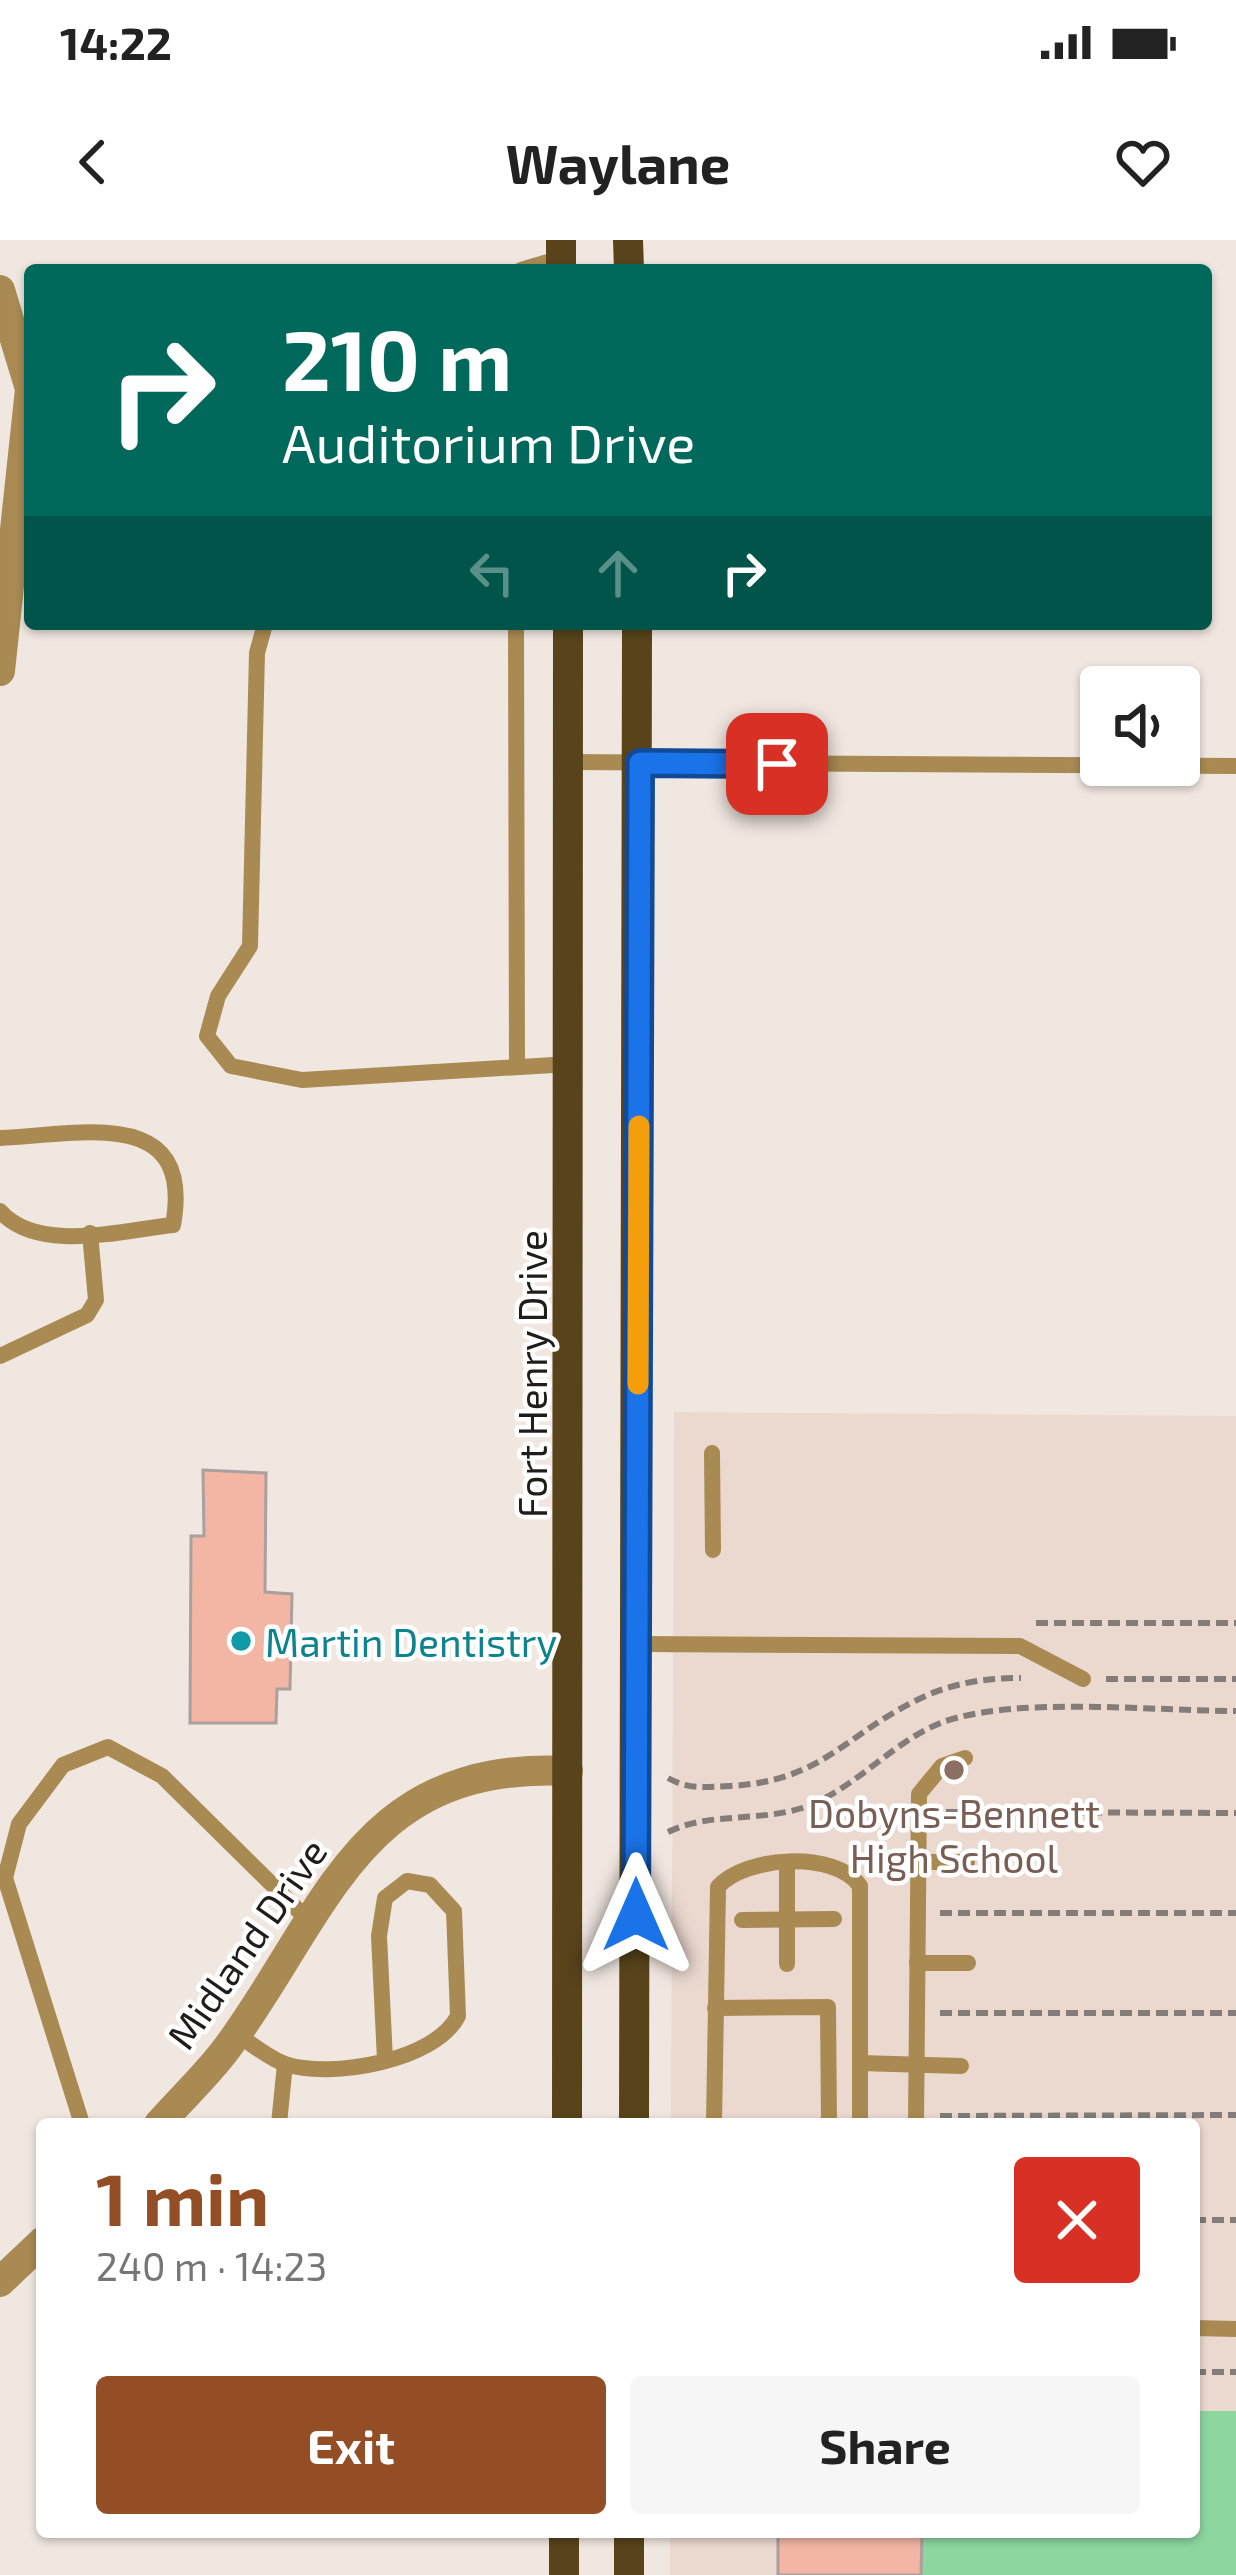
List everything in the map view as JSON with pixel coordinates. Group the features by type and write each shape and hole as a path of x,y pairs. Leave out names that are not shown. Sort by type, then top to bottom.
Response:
{"main road":[{"name":"Fort Henry Drive","path":"567,2118 568,630"},
{"path":"634,2118 637,630"},
{"path":"564,2538 564,2575"},
{"path":"629,2538 629,2575"}],"street":[{"path":"0,290 24,368"},
{"path":"0,671 24,445"},
{"name":"Midland Drive","path":"164,2118 236,2034 307,1918 365,1841 424,1796 508,1768 568,1771"},
{"path":"0,2282 36,2248"}],"lane":[{"path":"263,630 257,653 250,946 218,996 207,1036 231,1066 302,1080 570,1064"},
{"path":"516,630 517,1067"},
{"path":"570,762 1236,766"},
{"path":"0,1138 121,1133 152,1141 169,1161 179,1193 173,1225 90,1233 53,1236 9,1221 0,1210"},
{"path":"0,1356 87,1316 96,1300 90,1233"},
{"path":"712,1453 712,1550"},
{"path":"638,1644 1021,1646 1083,1679"},
{"path":"80,2118 5,1878 19,1824 63,1766 108,1747 161,1776 307,1918"},
{"path":"916,2118 919,1794 929,1777 965,1758"},
{"path":"917,1862 967,1862"},
{"path":"788,1865 788,1964"},
{"path":"714,2118 718,1888 741,1870 788,1865 842,1869 860,1886 860,2118"},
{"path":"236,2034 284,2064 322,2067 385,2060 410,2056 435,2044 458,2016 454,1911 430,1886 407,1881 385,1898 379,1936 385,2060"},
{"path":"742,1920 834,1919"},
{"path":"917,1963 968,1963"},
{"path":"715,2008 828,2007 830,2118"},
{"path":"860,2063 961,2066"},
{"path":"280,2118 284,2064"},
{"path":"1200,2329 1236,2329"}],"path":[{"path":"638,1776 667,1778 686,1789 759,1784 816,1768 910,1703 956,1684 1236,1679"},
{"path":"637,1831 667,1833 687,1823 803,1808 856,1779 915,1736 976,1713 1236,1711"},
{"path":"917,1812 1236,1813"},
{"path":"916,1913 1236,1913"},
{"path":"916,2013 1236,2013"},
{"path":"1044,2118 1236,2115"},
{"path":"1200,2220 1236,2220"},
{"path":"1200,2372 1236,2372"}],"shaded area":[{"name":"Dobyns-Bennett High School","path":"674,1412 1236,1416 1236,2575 670,2575 670,2538 1200,2538 1200,2118 671,2118"}],"green space":[{"path":"1200,2411 1236,2411 1236,2575 778,2575 778,2538 1200,2538"}],"building":[{"name":"Martin Dentistry","path":"203,1470 266,1473 265,1592 292,1594 290,1689 277,1689 276,1723 190,1723 191,1536 204,1536"},
{"path":"778,2538 922,2538 921,2575 778,2575"}],"slow traffic":[{"path":"638,1384 639,1126"}],"place":[{"name":"Martin Dentistry","path":"241,1641"},
{"name":"Dobyns-Bennett High School","path":"954,1770"}],"route":[{"path":"636,1915 640,763 777,764"}]}
